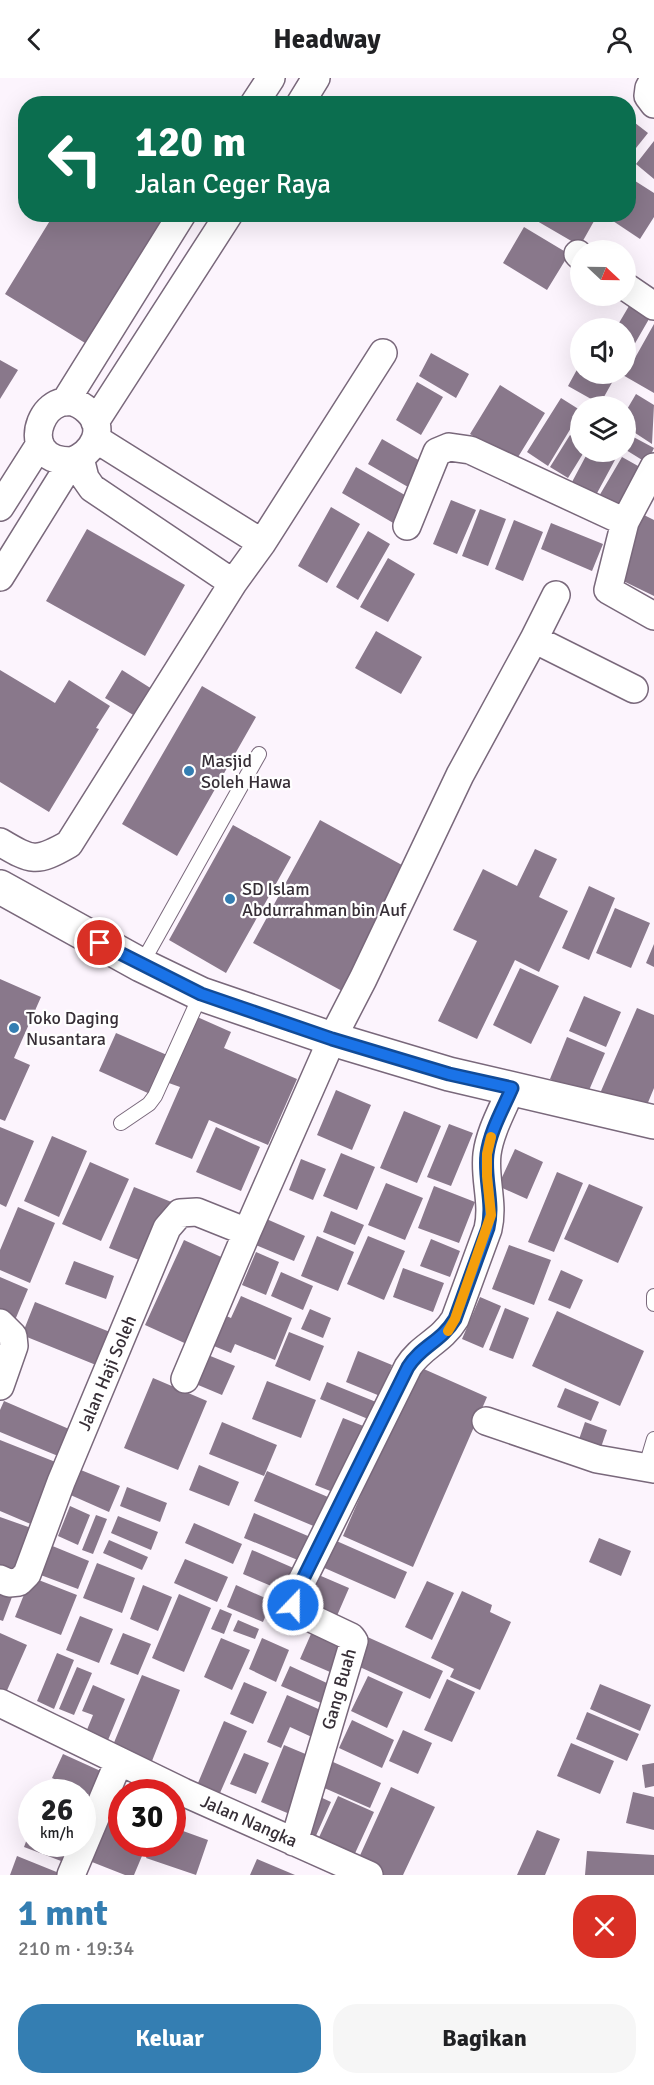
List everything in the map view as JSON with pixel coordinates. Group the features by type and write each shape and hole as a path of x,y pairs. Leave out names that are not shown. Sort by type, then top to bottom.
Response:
{"main road":[{"path":"0,887 141,965 201,994 332,1039 449,1074 654,1122"}],"street":[{"path":"259,96 271,78"},
{"path":"305,96 316,78"},
{"path":"654,79 648,96 654,104"},
{"path":"65,402 177,222"},
{"path":"0,577 86,445 224,222"},
{"path":"636,293 654,306"},
{"path":"0,842 26,857 47,857 69,844 233,583 262,543 382,353"},
{"path":"86,445 63,461 54,458 40,444 38,433 45,412 65,402 84,407 91,414 86,445 85,478 92,488 233,583"},
{"path":"0,507 40,444"},
{"path":"86,445 262,543"},
{"path":"407,526 437,452 449,447 470,450 625,522"},
{"path":"654,467 625,522 608,590 654,616"},
{"path":"185,1379 332,1039 363,980 460,775 556,595"},
{"path":"534,639 634,688"},
{"name":"Gang Buah","path":"294,1842 354,1641 351,1637 294,1610 293,1599 408,1367 415,1355 436,1342 449,1330 455,1319 490,1222 487,1154 491,1138 512,1088"},
{"name":"Jalan Haji Soleh","path":"0,1579 19,1582 27,1574 60,1482 167,1228 180,1213 197,1212 247,1232"},
{"path":"0,1323 13,1336 14,1346 0,1386"},
{"path":"486,1421 597,1459 649,1469"},
{"name":"Jalan Nangka","path":"0,1703 119,1761 369,1875"},
{"path":"71,1875 119,1761"}],"lane":[{"path":"141,965 259,754"},
{"path":"121,1123 149,1104 155,1096 201,994"},
{"path":"654,1296 654,1304"},
{"path":"649,1469 654,1439"}],"building":[{"path":"636,124 648,133 636,148"},
{"path":"654,141 654,179 636,164"},
{"path":"636,182 654,193 654,217 640,239 614,222 636,222"},
{"path":"49,222 166,222 90,346 5,294"},
{"path":"539,222 594,222 583,240 570,240"},
{"path":"524,227 569,254 547,290 503,263"},
{"path":"629,306 649,319 636,342 636,318 622,318"},
{"path":"654,324 654,393 636,383 636,356"},
{"path":"431,353 469,374 456,398 419,376"},
{"path":"0,360 18,370 0,399"},
{"path":"417,382 443,397 421,435 396,420"},
{"path":"570,382 611,384 604,396 586,396 568,386"},
{"path":"500,385 545,413 515,462 470,434"},
{"path":"636,394 654,405 652,444 636,434"},
{"path":"561,398 570,404 570,430 548,466 527,452"},
{"path":"570,435 570,462 578,462 568,478 550,467"},
{"path":"636,438 654,448 647,463 636,456"},
{"path":"382,439 429,466 415,491 368,464"},
{"path":"583,462 614,462 596,495 572,482"},
{"path":"619,462 631,462 647,471 619,517 595,503"},
{"path":"356,467 410,498 395,524 342,493"},
{"path":"451,500 476,510 457,554 433,544"},
{"path":"331,507 360,524 327,583 298,566"},
{"path":"480,509 506,519 488,566 462,556"},
{"path":"644,515 654,520 654,596 613,576"},
{"path":"514,520 543,532 523,581 495,569"},
{"path":"551,523 603,544 592,571 541,549"},
{"path":"87,529 185,585 145,656 46,601"},
{"path":"368,531 390,544 358,600 336,587"},
{"path":"388,558 415,574 388,622 360,607"},
{"path":"376,631 422,657 401,694 355,668"},
{"path":"0,670 55,703 69,680 110,706 96,728 99,729 49,812 0,782"},
{"path":"122,670 152,689 135,716 105,698"},
{"name":"Masjid Soleh Hawa","path":"202,686 256,717 177,856 122,824"},
{"path":"320,820 411,870 344,992 253,943"},
{"name":"SD Islam Abdurrahman bin Auf","path":"233,825 291,857 226,973 169,940"},
{"path":"535,849 557,859 539,897 568,911 539,972 515,960 477,1039 438,1021 477,941 453,930 483,869 517,886"},
{"path":"589,886 615,898 589,960 562,948"},
{"path":"615,908 650,923 631,968 596,953"},
{"path":"654,944 654,967 646,963"},
{"path":"520,968 559,986 531,1044 493,1025"},
{"name":"Toko Daging Nusantara","path":"0,979 41,997 14,1058 30,1065 5,1121 0,1119"},
{"path":"584,996 621,1012 606,1047 569,1031"},
{"path":"637,1008 654,1015 654,1088 642,1117 598,1098"},
{"path":"195,1016 231,1032 224,1048 297,1079 268,1145 209,1120 192,1159 155,1144 180,1087 166,1082"},
{"path":"116,1033 167,1055 150,1094 99,1071"},
{"path":"567,1037 605,1053 587,1095 550,1079"},
{"path":"336,1090 371,1105 352,1150 317,1135"},
{"path":"404,1111 441,1126 417,1183 380,1168"},
{"path":"449,1124 473,1133 451,1186 427,1177"},
{"path":"0,1127 34,1141 6,1207 0,1204"},
{"path":"216,1127 260,1147 241,1191 196,1172"},
{"path":"52,1136 87,1151 59,1217 24,1201"},
{"path":"515,1149 543,1162 527,1199 498,1186"},
{"path":"341,1153 375,1167 357,1210 323,1196"},
{"path":"301,1159 326,1169 313,1200 289,1190"},
{"path":"90,1162 129,1179 101,1241 62,1224"},
{"path":"557,1172 583,1183 554,1252 528,1242"},
{"path":"386,1183 423,1198 405,1240 368,1225"},
{"path":"589,1184 643,1207 618,1263 564,1239"},
{"path":"434,1186 475,1202 459,1243 418,1228"},
{"path":"134,1187 174,1203 149,1264 109,1248"},
{"path":"18,1207 55,1223 30,1283 0,1270 0,1250"},
{"path":"331,1211 364,1225 355,1245 323,1232"},
{"path":"262,1217 305,1236 294,1261 251,1243"},
{"path":"317,1236 354,1252 338,1291 301,1276"},
{"path":"368,1236 405,1251 384,1300 347,1284"},
{"path":"431,1239 460,1251 450,1277 420,1266"},
{"path":"184,1240 230,1261 191,1346 145,1325"},
{"path":"509,1245 551,1260 534,1305 492,1289"},
{"path":"256,1252 279,1262 266,1295 242,1285"},
{"path":"74,1261 114,1276 106,1299 65,1284"},
{"path":"403,1268 444,1283 433,1312 393,1297"},
{"path":"561,1270 583,1280 570,1309 548,1300"},
{"path":"281,1272 313,1286 303,1310 271,1296"},
{"path":"0,1277 28,1289 13,1325 0,1319"},
{"path":"241,1296 292,1318 275,1360 235,1344 231,1353 204,1342 217,1312 231,1318"},
{"path":"480,1297 501,1306 483,1348 462,1339"},
{"path":"35,1302 110,1332 96,1365 22,1335"},
{"path":"505,1308 529,1318 513,1359 489,1350"},
{"path":"310,1309 331,1318 323,1338 301,1329"},
{"path":"557,1311 644,1351 620,1406 532,1366"},
{"path":"289,1332 324,1346 310,1381 275,1366"},
{"path":"358,1351 392,1365 380,1396 346,1382"},
{"path":"203,1353 235,1366 222,1395 191,1382"},
{"path":"417,1366 487,1397 413,1567 343,1536"},
{"path":"153,1378 207,1401 178,1470 124,1448"},
{"path":"267,1381 316,1400 301,1438 252,1419"},
{"path":"327,1382 376,1402 368,1419 320,1399"},
{"path":"565,1388 599,1402 591,1421 557,1407"},
{"path":"4,1401 69,1429 58,1456 0,1432 0,1410"},
{"path":"343,1418 371,1429 343,1496 315,1485"},
{"path":"222,1422 277,1445 264,1476 209,1454"},
{"path":"585,1422 607,1430 599,1453 577,1445"},
{"path":"0,1440 58,1463 33,1525 0,1511"},
{"path":"199,1465 239,1482 229,1506 189,1490"},
{"path":"76,1468 120,1486 109,1512 66,1493"},
{"path":"267,1471 335,1500 323,1530 254,1501"},
{"path":"127,1487 167,1503 160,1522 120,1506"},
{"path":"70,1506 90,1515 78,1545 58,1536"},
{"path":"254,1513 315,1539 305,1563 244,1538"},
{"path":"96,1515 107,1519 93,1554 82,1550"},
{"path":"118,1516 158,1532 151,1550 111,1533"},
{"path":"0,1517 34,1529 16,1578 0,1572"},
{"path":"194,1523 242,1544 233,1564 185,1543"},
{"path":"599,1538 631,1551 621,1576 589,1562"},
{"path":"332,1539 407,1572 395,1599 320,1566"},
{"path":"109,1540 148,1557 142,1570 103,1553"},
{"path":"50,1545 89,1561 78,1589 38,1574"},
{"path":"252,1550 298,1570 288,1593 243,1574"},
{"path":"185,1559 228,1577 217,1602 174,1583"},
{"path":"97,1563 135,1578 122,1613 83,1598"},
{"path":"314,1573 349,1588 336,1618 301,1603"},
{"path":"31,1577 77,1595 61,1635 15,1617"},
{"path":"427,1581 454,1593 432,1640 405,1627"},
{"path":"0,1584 15,1589 3,1621 0,1620"},
{"path":"143,1585 172,1597 158,1631 130,1619"},
{"path":"236,1585 272,1601 263,1622 227,1607"},
{"path":"462,1591 492,1605 490,1612 511,1622 480,1690 450,1677 454,1669 431,1658"},
{"path":"179,1594 211,1608 184,1672 152,1658"},
{"path":"220,1609 232,1614 224,1634 211,1629"},
{"path":"80,1616 113,1629 99,1663 66,1650"},
{"path":"238,1620 259,1629 255,1639 233,1631"},
{"path":"0,1633 27,1645 5,1695 0,1693"},
{"path":"123,1633 151,1644 138,1675 110,1664"},
{"path":"311,1634 348,1650 337,1675 300,1659"},
{"path":"363,1635 443,1671 430,1699 351,1663"},
{"path":"221,1638 250,1650 232,1690 204,1677"},
{"path":"262,1638 289,1650 276,1682 249,1669"},
{"path":"57,1653 74,1660 54,1709 37,1701"},
{"path":"290,1666 329,1684 321,1703 281,1686"},
{"path":"77,1667 92,1673 74,1715 59,1709"},
{"path":"142,1675 180,1690 152,1761 113,1745"},
{"path":"368,1676 403,1692 387,1728 351,1711"},
{"path":"447,1679 475,1692 452,1742 424,1730"},
{"path":"244,1682 267,1692 253,1724 230,1714"},
{"path":"600,1684 651,1705 640,1731 590,1709"},
{"path":"93,1685 125,1699 106,1745 84,1737 93,1715 82,1711"},
{"path":"287,1695 325,1712 314,1738 290,1727 281,1748 267,1742"},
{"path":"587,1712 639,1734 627,1761 576,1739"},
{"path":"352,1720 394,1740 382,1768 339,1748"},
{"path":"224,1721 247,1731 220,1793 198,1783"},
{"path":"403,1730 432,1743 418,1774 389,1761"},
{"path":"571,1743 614,1761 600,1794 557,1776"},
{"path":"284,1745 315,1758 292,1815 261,1802"},
{"path":"244,1753 269,1763 256,1794 230,1784"},
{"path":"63,1754 105,1773 96,1793 96,1779 52,1778"},
{"path":"333,1762 381,1783 370,1808 322,1787"},
{"path":"654,1763 654,1786 645,1788 642,1765"},
{"path":"391,1787 435,1807 403,1875 384,1875 357,1862"},
{"path":"633,1792 654,1797 654,1830 626,1823"},
{"path":"318,1796 331,1802 315,1838 302,1832"},
{"path":"338,1796 374,1812 351,1862 315,1846"},
{"path":"108,1821 108,1857 142,1857 134,1875 125,1875 92,1862 96,1857"},
{"path":"537,1830 560,1839 545,1875 517,1875"},
{"path":"186,1832 208,1840 196,1875 146,1858 186,1857"},
{"path":"587,1851 654,1855 654,1875 585,1875"},
{"path":"17,1856 64,1875 10,1875"},
{"path":"50,1857 71,1857 69,1864"},
{"path":"257,1859 295,1875 250,1875"}],"slow traffic":[{"path":"448,1331 455,1319 491,1215 487,1176 487,1154 491,1137"}],"place":[{"name":"Masjid Soleh Hawa","path":"189,771"},
{"name":"SD Islam Abdurrahman bin Auf","path":"230,899"},
{"name":"Toko Daging Nusantara","path":"14,1028"}],"route":[{"path":"100,943 201,994 332,1039 449,1074 512,1088 491,1138 487,1154 487,1176 491,1201 488,1228 455,1319 449,1330 436,1342 415,1355 408,1367 293,1599 293,1605"}]}
